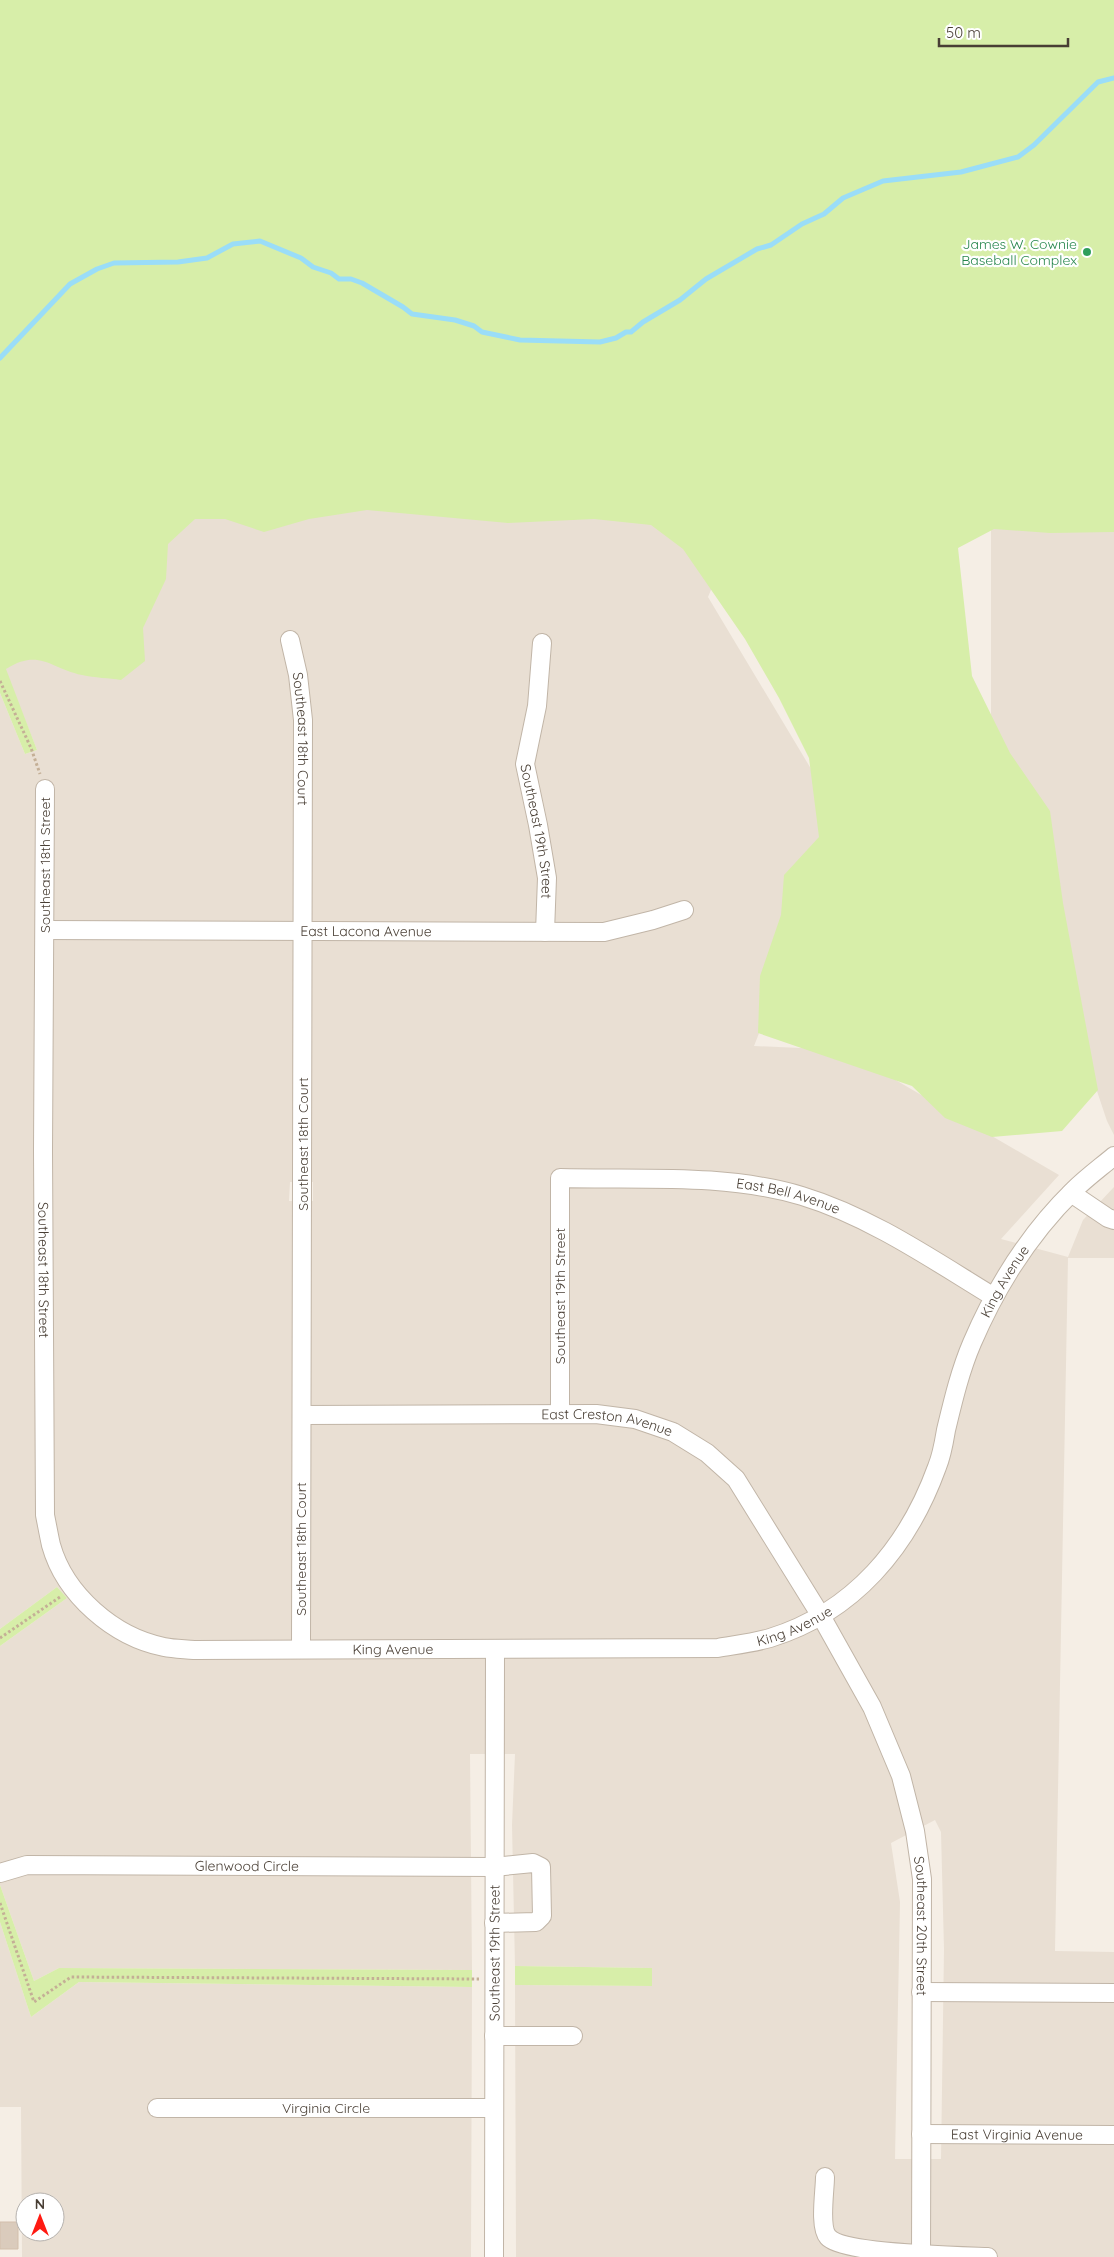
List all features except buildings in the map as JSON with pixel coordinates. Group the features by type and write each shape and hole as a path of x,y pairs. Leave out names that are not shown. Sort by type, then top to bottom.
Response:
{"street":[{"name":"Southeast 18th Court","path":"290,640 298,675 303,720 301,1649"},
{"name":"Southeast 19th Street","path":"542,643 537,706 525,764 547,878 546,932"},
{"name":"Southeast 18th Street","path":"45,789 44,1500 51,1546 73,1588 94,1611 119,1630 163,1647 194,1650 210,1649"},
{"name":"East Lacona Avenue","path":"45,930 604,932 684,910"},
{"name":"King Avenue","path":"210,1649 718,1648 768,1639 821,1616 858,1590 882,1566 915,1518 938,1465 956,1390 972,1344 994,1297 1017,1259 1046,1221 1072,1192 1114,1156"},
{"name":"Southeast 19th Street","path":"560,1178 560,1414"},
{"name":"East Bell Avenue","path":"560,1178 725,1181 764,1187 802,1196 840,1210 875,1227 994,1297"},
{"path":"1072,1192 1108,1218 1114,1220"},
{"name":"East Creston Avenue","path":"302,1415 596,1414 635,1419 673,1432 707,1453 736,1479 821,1616"},
{"name":"Southeast 20th Street","path":"821,1616 872,1707 901,1776 915,1831 922,1879 921,2256"},
{"name":"Southeast 19th Street","path":"494,2257 495,1649"},
{"name":"Glenwood Circle","path":"0,1873 27,1865 494,1867 534,1863 541,1867 542,1916 536,1922 494,1923"},
{"path":"921,1992 1114,1993"},
{"path":"494,2036 573,2036"},
{"name":"Virginia Circle","path":"157,2108 494,2108"},
{"name":"East Virginia Avenue","path":"921,2134 1114,2136"},
{"path":"825,2177 823,2228 829,2238 841,2244 921,2256 988,2257"}],"path":[{"path":"0,681 31,748 45,789"},
{"path":"0,1638 73,1588"},
{"path":"0,1903 34,2002 70,1977 494,1979"}],"shaded area":[{"path":"166,493 750,497 708,597 886,894 776,990 754,1046 844,1050 1059,1175 1001,1239 1068,1257 1083,1220 1114,1187 1114,1258 1068,1258 1055,1951 1114,1952 1114,2257 516,2257 515,1985 652,1986 652,1968 515,1966 512,1825 515,1754 470,1754 472,1970 59,1968 34,1981 0,1885 0,1646 67,1598 57,1587 0,1629 0,693 25,754 37,750 5,669 31,653","holes":["290,1182 313,1182 313,1201 289,1201","935,1820 941,1832 944,1949 941,2159 895,2159 900,1902 891,1843"]},
{"path":"991,499 1114,504 1114,1135 1107,1121 991,774"},
{"path":"0,1922 31,2017 79,1982 472,1987 471,2257 22,2257 22,2242 65,2242 65,2192 22,2192 21,2107 0,2107"}],"green space":[{"path":"0,0 1114,0 1114,532 1050,533 994,529 958,548 972,676 1010,753 1050,811 1063,903 1098,1090 1062,1131 992,1137 945,1118 912,1086 758,1033 760,976 781,915 784,875 819,837 809,758 779,698 745,639 683,549 651,525 594,519 508,523 367,510 309,519 264,532 225,519 195,519 168,544 166,579 143,628 145,661 121,680 82,675 44,661 36,660 17,663 6,669 37,750 25,754 0,693"},
{"path":"57,1587 67,1598 0,1646 0,1629"},
{"path":"0,1885 34,1981 59,1968 472,1970 472,1987 79,1982 31,2017 0,1922"},
{"path":"515,1966 652,1968 652,1986 515,1985"}],"waterway":[{"path":"0,358 70,284 97,269 114,263 178,262 207,258 233,244 260,241 301,258 313,267 331,273 339,279 351,279 362,283 412,314 455,320 474,326 482,332 520,340 600,342 616,338 626,332 631,332 643,322 680,300 706,279 757,249 771,245 802,224 824,214 843,198 883,181 961,172 1018,157 1034,145 1098,82 1114,78"}],"place":[{"name":"James W. Cownie Baseball Complex","path":"1087,252"}]}
